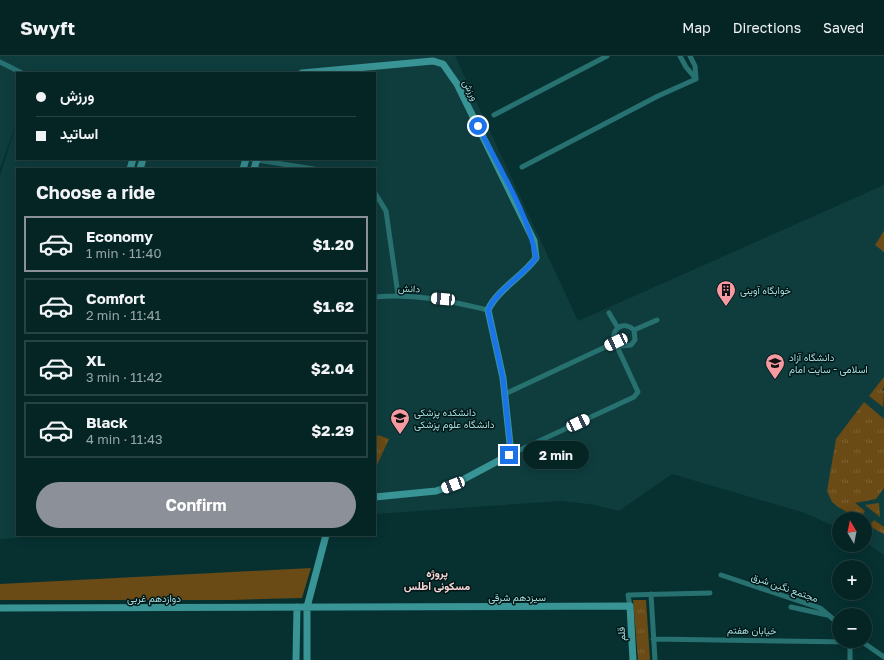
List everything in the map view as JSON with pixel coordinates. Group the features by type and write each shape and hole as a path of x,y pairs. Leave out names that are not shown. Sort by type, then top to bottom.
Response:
{"street":[{"path":"494,115 607,56"},
{"path":"680,56 686,67 696,79"},
{"path":"690,56 695,66 696,79"},
{"name":"ورزش","path":"313,72 433,61 443,64 457,84 534,241 536,258 528,270 492,302 488,310"},
{"path":"0,62 20,72"},
{"path":"522,167 696,79"},
{"path":"261,160 308,168"},
{"path":"376,195 386,212 398,295"},
{"name":"دانش","path":"376,297 398,295 443,299 488,310"},
{"path":"488,310 505,394 510,444 509,455"},
{"path":"609,313 618,328"},
{"path":"634,330 657,320"},
{"path":"376,496 436,491 453,485 509,455 634,397 638,392 614,335 618,328 626,326 634,330"},
{"path":"616,342 621,346 630,345 635,340 634,330"},
{"path":"505,394 616,342"},
{"path":"307,660 307,607 326,536"},
{"name":"مجتمع نگین شرق","path":"721,574 820,608 832,618"},
{"path":"630,606 628,595 710,593"},
{"path":"651,594 654,660"},
{"name":"سیزدهم شرقی","path":"307,607 630,606"},
{"name":"قلم","path":"630,606 633,660"},
{"path":"296,660 297,607"},
{"name":"دوازدهم غربی","path":"0,608 307,607"},
{"path":"791,607 828,615"},
{"name":"خیابان هفتم","path":"653,639 832,641"},
{"name":"خیابان هفتم","path":"850,648 850,660"},
{"path":"871,648 884,657"}],"shaded area":[{"path":"0,56 455,56 578,321 884,185 884,555 872,547 872,512 832,512 832,525 802,512 672,474 619,511 590,504 559,501 376,514 376,168 16,168 16,536 44,536 0,539 0,175 16,125 16,160 376,160 376,72 16,72 16,125 0,168"}],"green space":[{"path":"884,231 884,252 875,245"},
{"path":"884,377 884,387 882,390 884,391 883,407 869,396"},
{"path":"864,402 884,419 884,488 876,499 855,503 865,511 864,512 847,512 832,502 827,491 836,439"},
{"path":"378,435 389,439 376,467 376,438"},
{"path":"879,503 880,517 865,505"},
{"path":"874,520 884,527 884,534 872,528 872,522"},
{"path":"311,568 302,598 231,600 0,600 0,584"},
{"path":"633,600 646,600 650,660 638,660"}],"place":[{"name":"خوابگاه آوینی","path":"726,307"},
{"name":"دانشگاه آزاد اسلامی - سایت امام","path":"775,380"},
{"name":"دانشکده پزشکی دانشگاه علوم پزشکی","path":"400,435"}],"district":[{"name":"پروژه مسکونی اطلس","path":"437,579"}],"route":[{"path":"478,126 534,241 536,258 528,270 492,302 488,310 503,378 510,444 509,455"}]}
